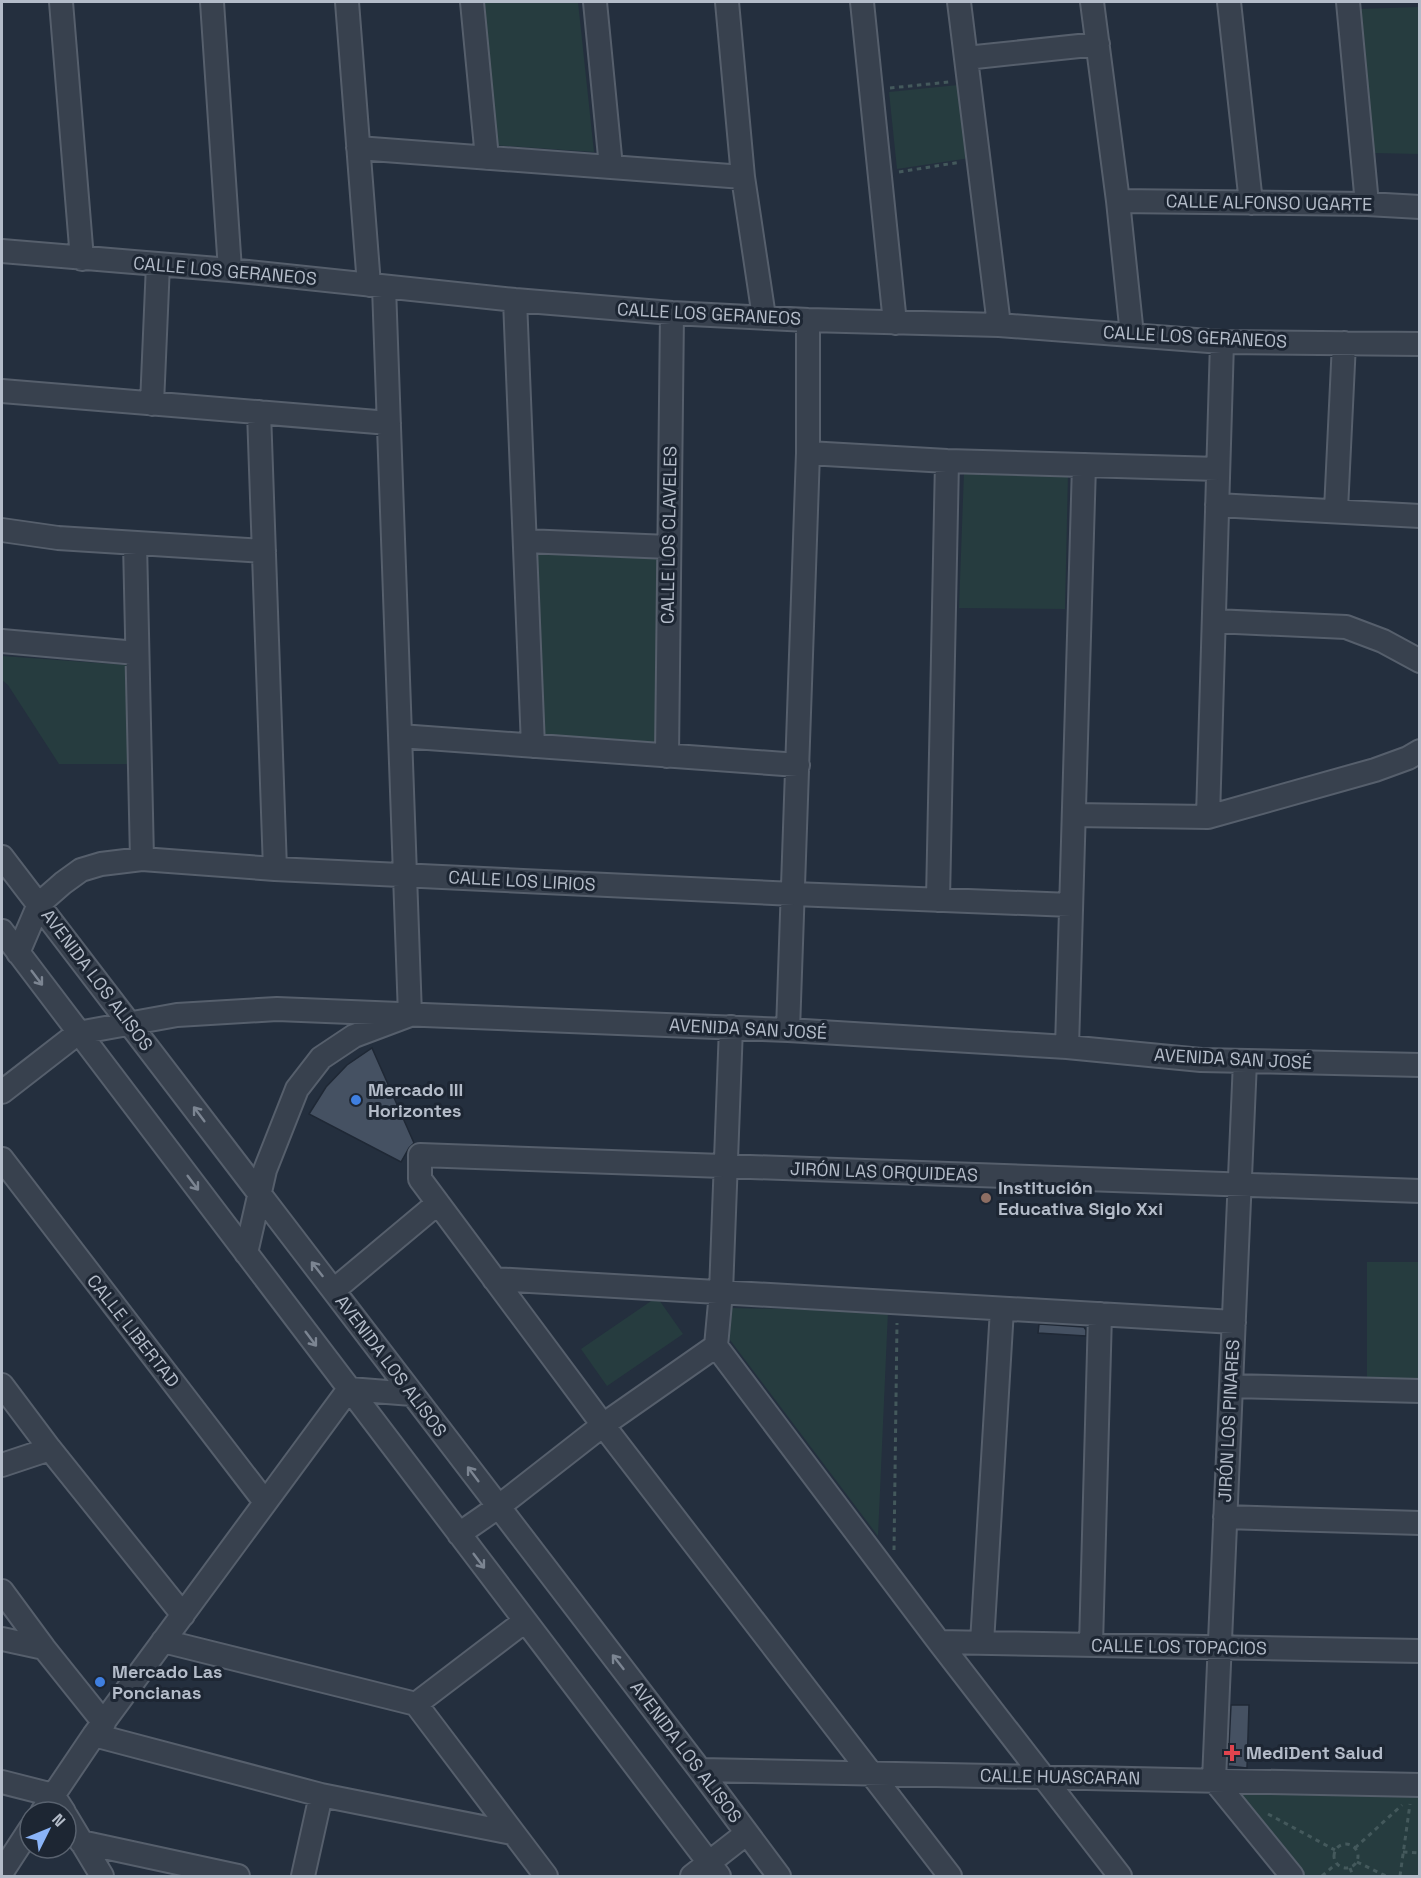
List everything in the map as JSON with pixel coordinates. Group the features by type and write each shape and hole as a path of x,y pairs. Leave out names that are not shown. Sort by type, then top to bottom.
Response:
{"street":[{"path":"62,2 82,259"},
{"path":"212,2 230,270"},
{"path":"246,1253 265,1170 297,1089 321,1059 354,1036 410,1015 389,423 377,286 358,148 347,2"},
{"path":"472,2 487,158"},
{"path":"595,2 611,167"},
{"path":"727,2 743,177 764,318"},
{"path":"862,2 895,323"},
{"path":"959,2 999,325"},
{"path":"1092,2 1118,201 1132,335"},
{"path":"1229,2 1251,203"},
{"path":"1348,2 1367,204"},
{"path":"967,69 1098,44"},
{"path":"358,148 743,177"},
{"name":"CALLE ALFONSO UGARTE","path":"1118,201 1367,204 1419,207"},
{"name":"CALLE LOS GERANEOS","path":"2,251 230,270 515,300 672,313 808,320 999,325 1222,342 1419,344"},
{"path":"152,404 158,264"},
{"path":"515,300 534,746"},
{"name":"CALLE LOS CLAVELES","path":"667,756 672,313"},
{"path":"788,1030 808,453 808,320"},
{"path":"1208,817 1222,342"},
{"path":"1336,510 1344,343"},
{"path":"2,391 389,423"},
{"path":"259,412 275,869"},
{"path":"808,453 947,461 1218,469"},
{"path":"938,900 947,461"},
{"path":"1067,1047 1084,465"},
{"path":"1217,505 1419,516"},
{"path":"2,530 58,538 264,551"},
{"path":"525,541 669,547"},
{"path":"135,543 142,860"},
{"path":"1214,621 1346,627 1383,641 1419,661"},
{"path":"2,641 137,653"},
{"path":"400,736 798,765"},
{"path":"1074,815 1208,817 1375,771 1408,758 1419,751"},
{"name":"AVENIDA LOS ALISOS","path":"2,856 780,1876"},
{"name":"CALLE LOS LIRIOS","path":"18,953 39,904 81,870 101,864 142,860 275,869 1071,905"},
{"path":"2,932 525,1621 706,1872 747,1833"},
{"name":"AVENIDA SAN JOSÉ","path":"78,1033 209,1011 277,1009 788,1030 1067,1047 1201,1060 1419,1065"},
{"path":"732,1027 721,1292 716,1346 939,1642 1120,1876"},
{"path":"2,1092 78,1033"},
{"name":"JIRÓN LOS PINARES","path":"1214,1780 1245,1061"},
{"name":"JIRÓN LAS ORQUIDEAS","path":"438,1203 420,1179 420,1155 1419,1191"},
{"name":"CALLE LIBERTAD","path":"2,1159 265,1502"},
{"path":"334,1290 438,1203 603,1425 950,1876"},
{"path":"494,1279 1234,1322"},
{"path":"982,1643 1002,1309"},
{"path":"1091,1645 1100,1314"},
{"path":"459,1534 498,1507 603,1425 716,1346"},
{"path":"2,1385 50,1449 183,1615"},
{"path":"1231,1386 1419,1391"},
{"path":"57,1800 99,1729 349,1389"},
{"path":"349,1389 412,1394"},
{"path":"2,1465 50,1449"},
{"path":"1225,1517 1419,1523"},
{"path":"2,1591 99,1729 321,1796 512,1833"},
{"path":"416,1704 525,1621"},
{"path":"2,1639 44,1648"},
{"path":"163,1641 416,1704 546,1876"},
{"name":"CALLE LOS TOPACIOS","path":"939,1642 1419,1651"},
{"name":"CALLE HUASCARAN","path":"700,1770 1419,1785"},
{"path":"1214,1780 1292,1876"},
{"path":"2,1782 40,1800"},
{"path":"303,1876 321,1796"},
{"path":"78,1837 102,1876"},
{"path":"81,1842 237,1876"},
{"path":"2,1872 18,1847"}],"path":[{"path":"871,90 967,69"},
{"path":"880,175 978,159"},
{"path":"894,1581 897,1303"},
{"path":"1355,1848 1410,1797 1400,1876"},
{"path":"1261,1810 1335,1850"},
{"path":"1343,1844 1348,1844 1355,1848 1359,1856 1357,1862 1350,1868 1342,1868 1336,1864 1333,1856 1335,1850 1343,1844"},
{"path":"1403,1852 1419,1853"},
{"path":"1357,1862 1386,1876"},
{"path":"1322,1876 1336,1864"},
{"path":"1350,1868 1353,1876"}],"green space":[{"path":"481,2 578,2 594,152 492,145"},
{"path":"1419,7 1419,154 1372,153 1359,9"},
{"path":"958,85 970,158 897,169 889,92"},
{"path":"964,472 1068,474 1065,609 959,608"},
{"path":"536,538 662,540 659,748 540,738"},
{"path":"2,656 127,665 131,764 59,764 8,685 2,680"},
{"path":"1367,1262 1419,1262 1419,1379 1367,1377"},
{"path":"657,1297 683,1334 607,1386 581,1349"},
{"path":"729,1308 888,1311 878,1536 727,1336"},
{"path":"1230,1793 1419,1794 1419,1876 1296,1876"}],"building":[{"name":"Mercado III Horizontes","path":"372,1048 414,1143 401,1162 309,1114 326,1087 347,1065"},
{"path":"1039,1324 1084,1327 1086,1336 1038,1333"},
{"path":"1231,1705 1249,1705 1247,1768 1228,1766"}],"place":[{"name":"Mercado III Horizontes","path":"356,1100"},
{"name":"Institución Educativa Siglo Xxi","path":"986,1198"},
{"name":"Mercado Las Poncianas","path":"100,1682"},
{"name":"MediDent Salud","path":"1232,1753"}]}
